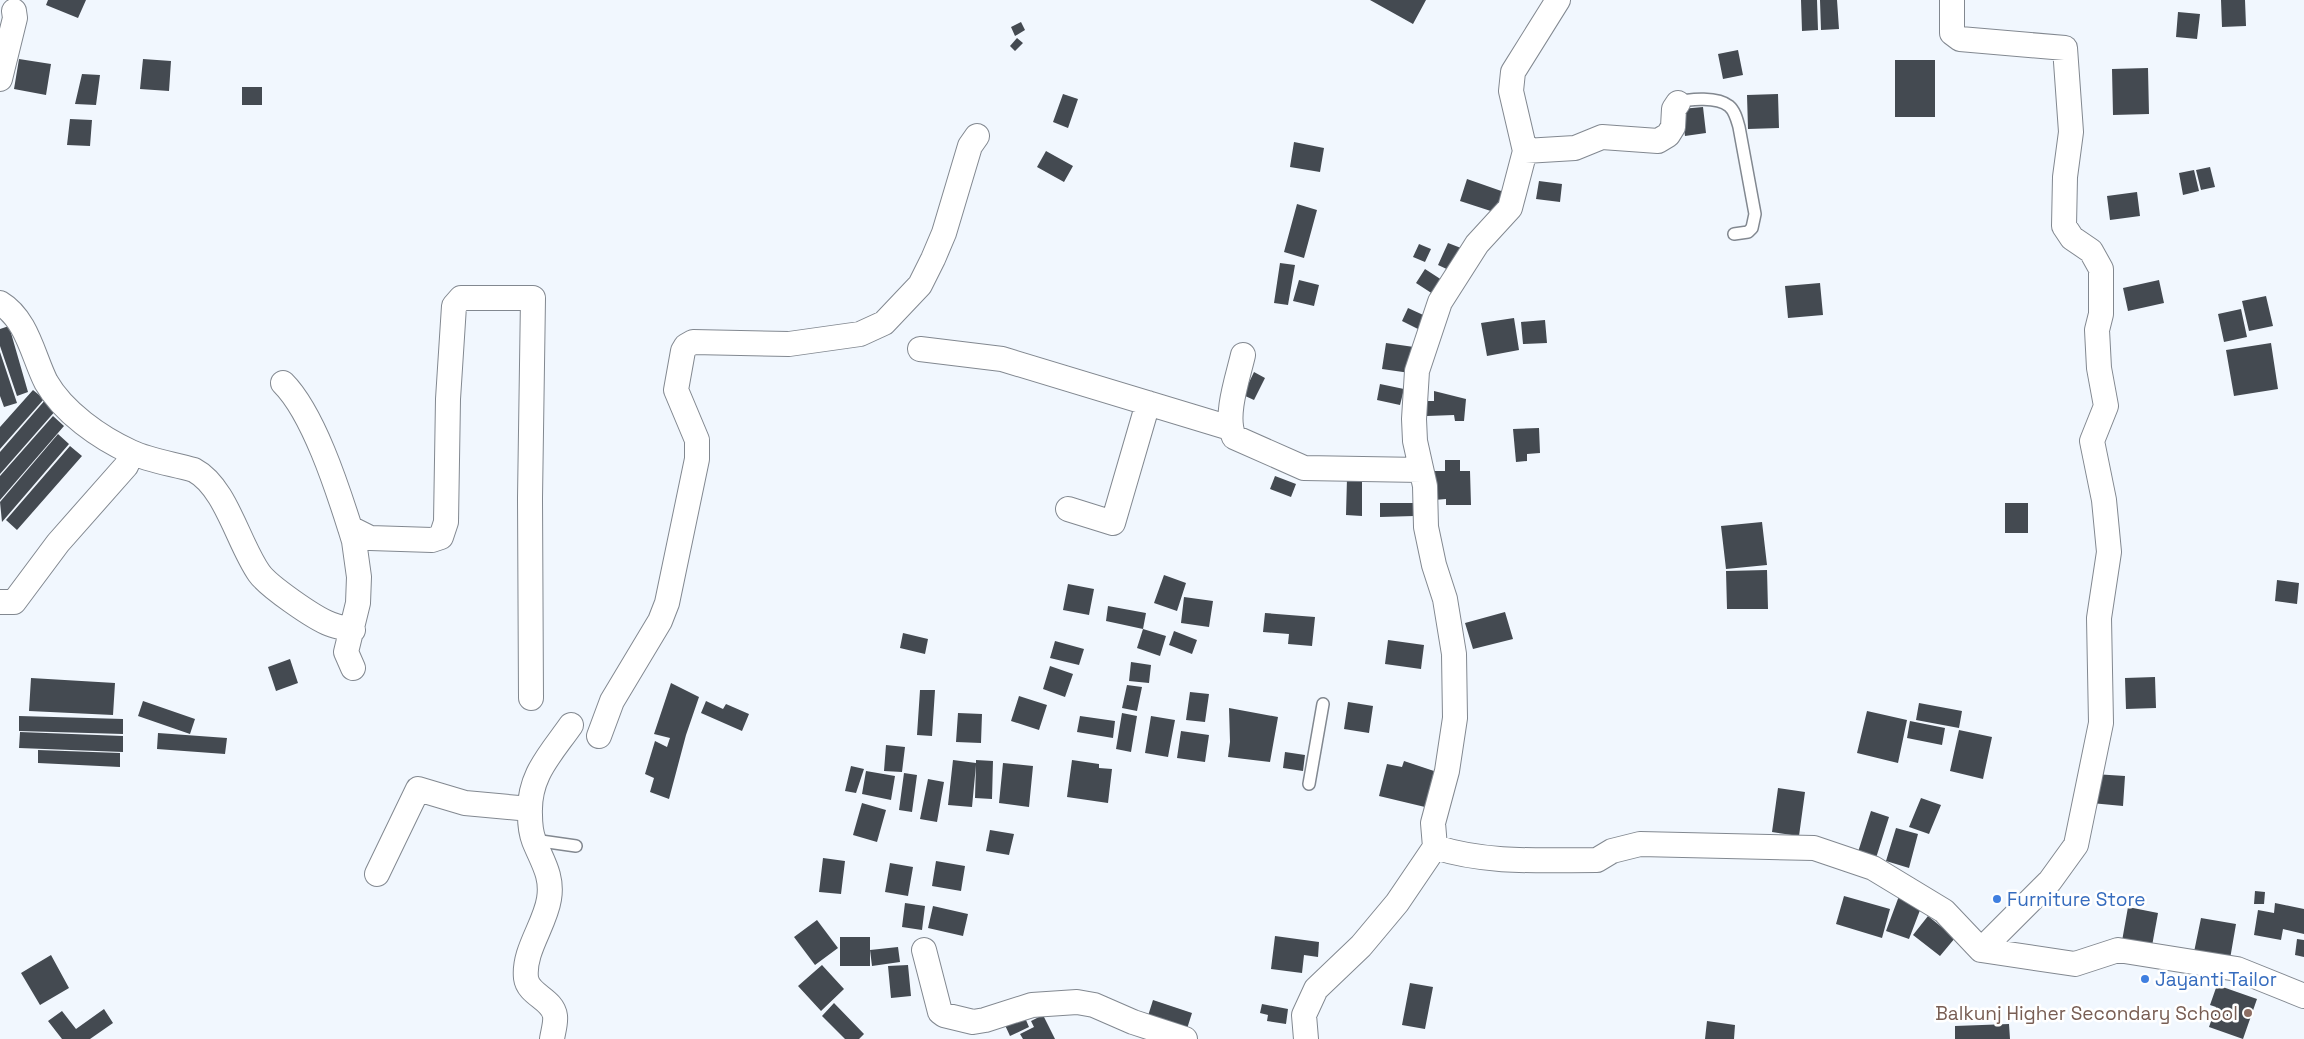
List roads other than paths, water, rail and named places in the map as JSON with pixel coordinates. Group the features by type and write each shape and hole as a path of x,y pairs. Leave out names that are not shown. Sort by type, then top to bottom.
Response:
{"street":[{"path":"1306,1039 1304,1015 1316,989 1361,946 1396,903 1435,847 1434,822 1447,772 1455,718 1454,654 1445,599 1434,565 1426,527 1425,486 1414,426 1417,371 1440,302 1477,244 1510,208 1525,151 1511,92 1513,72 1558,0"},
{"path":"1952,0 1952,33 1960,39 2065,48 2071,132 2065,177 2064,226 2072,238 2091,251 2101,269 2101,314 2097,330 2099,368 2106,406 2092,441 2104,500 2109,552 2100,618 2101,723 2076,845 2050,881 1981,950"},
{"path":"0,79 16,18 12,12"},
{"path":"1525,151 1575,148 1602,137 1658,141 1668,135 1673,127 1674,109 1678,104"},
{"path":"599,736 612,701 660,621 673,582 697,459 698,440 676,390 683,352 686,346 693,342 789,344 860,334 884,323 920,285 944,234 970,146 977,136"},
{"path":"350,528 370,538 432,540 442,537 446,522 448,390 454,306 461,298 533,298 534,396 530,498 531,698"},
{"path":"0,304 24,330 46,382 58,400 93,429 132,453 194,470 203,475 212,485 259,573 268,584 328,624 352,630"},
{"path":"920,349 1002,359 1230,428"},
{"path":"1243,355 1233,399 1230,428 1234,436 1304,468 1421,470"},
{"path":"283,383 293,393 317,440 337,485 354,541 360,577 358,603 346,652 353,668"},
{"path":"1068,509 1113,523 1148,403"},
{"path":"0,602 14,602 58,543 126,466 132,453"},
{"path":"552,1039 555,1017 552,1007 531,989 526,980 527,964 549,901 551,884 547,868 533,840 530,809 532,786 538,773 571,725"},
{"path":"377,874 418,789 473,805 530,809"},
{"path":"1435,847 1460,855 1487,859 1597,860 1612,851 1640,844 1814,848 1873,868 1944,911 1981,950 2075,964 2118,950 2237,969 2304,996"},
{"path":"924,950 940,1012 944,1015 973,1022 1032,1005 1077,1002 1094,1006 1133,1022 1185,1039"}],"lane":[{"path":"1678,104 1684,100 1713,101 1730,106 1735,114 1755,214 1752,228 1748,232 1734,234"},
{"path":"1309,784 1323,704"},
{"path":"533,840 576,846"}],"place":[{"name":"Furniture Store","path":"1997,899"},
{"name":"Jayanti Tailor","path":"2145,979"},
{"name":"Balkunj Higher Secondary School","path":"2248,1013"}]}
